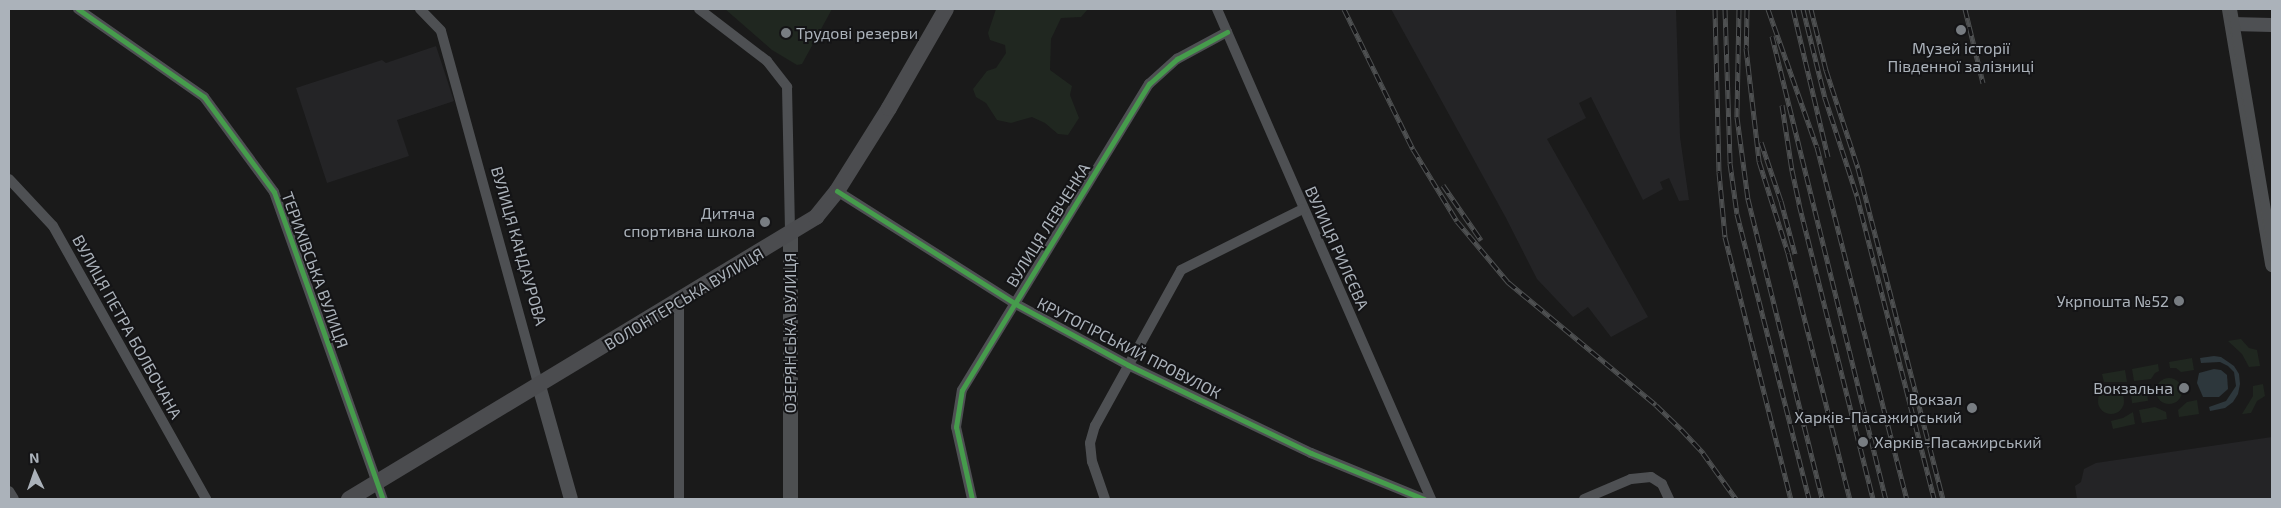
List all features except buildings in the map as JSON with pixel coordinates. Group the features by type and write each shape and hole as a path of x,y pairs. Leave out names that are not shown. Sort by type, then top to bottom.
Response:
{"main road":[{"name":"ОЗЕРЯНСЬКА ВУЛИЦЯ","path":"790,499 790,235 816,217 837,191 889,108 946,9"},
{"path":"2229,9 2272,264"},
{"name":"ВОЛОНТЕРСЬКА ВУЛИЦЯ","path":"349,499 790,235"}],"street":[{"name":"ТЕРИХІВСЬКА ВУЛИЦЯ","path":"78,9 204,97 274,192 382,499"},
{"name":"ВУЛИЦЯ КАНДАУРОВА","path":"420,9 441,32 571,499"},
{"path":"699,9 767,60 787,87 790,235"},
{"name":"ВУЛИЦЯ РИЛЄЄВА","path":"1217,9 1431,499"},
{"path":"2232,24 2272,24"},
{"name":"ВУЛИЦЯ ЛЕВЧЕНКА","path":"972,499 956,426 962,390 1149,84 1177,59 1227,32"},
{"name":"ВУЛИЦЯ ПЕТРА БОЛБОЧАНА","path":"9,179 53,226 206,499"},
{"name":"КРУТОГІРСЬКИЙ ПРОВУЛОК","path":"837,191 1014,303 1128,365 1311,453 1424,499"},
{"path":"1105,499 1092,462 1090,443 1095,426 1181,270 1303,209"},
{"path":"679,302 679,499"},
{"path":"1584,499 1631,479 1651,476 1662,484 1669,499"},
{"path":"9,491 14,499"}],"shaded area":[{"name":"Трудові резерви","path":"725,9 832,9 802,64 797,65 772,50"},
{"path":"996,9 1088,9 1081,17 1061,18 1051,39 1050,70 1072,86 1070,95 1079,118 1068,135 1058,134 1045,123 1032,117 1011,123 997,120 986,103 976,97 973,89 987,71 996,68 1006,53 1005,45 990,40 988,33"},
{"path":"1391,9 1676,9 1680,137 1689,200 1679,201 1669,178 1660,182 1663,189 1643,200 1591,97 1579,103 1586,118 1547,139 1648,317 1611,337 1588,307 1573,317 1537,279 1506,218"},
{"path":"436,46 454,101 397,120 409,156 327,183 296,88 382,60 386,63"},
{"path":"2241,339 2249,348 2257,350 2260,366 2249,367 2242,354 2228,341"},
{"path":"2221,357 2234,366 2239,374 2240,384 2238,394 2233,402 2225,408 2210,411 2209,407 2226,401 2236,386 2234,372 2228,366 2220,362 2201,363 2200,358"},
{"path":"2192,358 2194,370 2181,372 2176,368 2170,368 2169,362"},
{"path":"2158,364 2159,371 2151,379 2134,381 2132,369"},
{"path":"2214,369 2221,370 2227,375 2228,389 2219,397 2203,397 2197,383 2199,373"},
{"path":"2125,370 2127,382 2104,382 2102,374"},
{"path":"2169,378 2178,382 2182,391 2178,400 2169,404 2160,400 2156,391 2160,382"},
{"path":"2263,384 2265,396 2257,401 2251,413 2242,414 2253,396 2253,386"},
{"path":"2111,388 2120,392 2124,401 2120,410 2111,414 2102,410 2098,401 2102,392"},
{"path":"2146,388 2148,401 2132,403 2130,391"},
{"path":"2197,400 2199,414 2179,417 2178,410 2187,402"},
{"path":"2155,407 2166,412 2167,419 2142,423 2139,410"},
{"path":"2133,412 2135,424 2113,429 2111,421 2123,418"},
{"path":"2272,437 2272,499 2077,499 2075,486 2081,482 2084,469 2096,463"}],"tram line":[{"path":"2227,9 2272,278"}],"railway":[{"path":"1344,9 1413,149 1457,221 1508,282 1656,405 1681,429 1703,453 1736,499"},
{"path":"1715,9 1719,172 1725,237 1791,499"},
{"path":"1725,9 1730,163 1737,214 1809,499"},
{"path":"1739,9 1737,117 1748,199 1822,499"},
{"path":"1747,9 1746,48 1759,161 1788,253 1850,499"},
{"path":"1768,9 1817,147 1907,499"},
{"path":"1793,9 1828,157"},
{"path":"1803,9 1825,98 1857,196 1934,499"},
{"path":"1811,9 1826,70 1858,168 1943,499"},
{"path":"1965,9 1983,83"},
{"path":"1772,36 1886,499"},
{"path":"1782,105 1799,204 1873,499"},
{"path":"1761,142 1781,201 1795,254"},
{"path":"1443,185 1481,240"}],"cycle path":[{"path":"78,9 204,97 274,192 383,499"},
{"path":"972,499 956,427 962,390 1149,84 1177,59 1227,32"},
{"path":"837,191 1014,303 1128,365 1311,453 1424,499"}],"place":[{"name":"Музей історії Південної залізниці","path":"1961,30"},
{"name":"Трудові резерви","path":"786,33"},
{"name":"Дитяча спортивна школа","path":"765,222"},
{"name":"Укрпошта №52","path":"2179,301"},
{"name":"Вокзальна","path":"2184,388"},
{"name":"Вокзал Харків-Пасажирський","path":"1972,408"},
{"name":"Харків-Пасажирський","path":"1863,442"}]}
